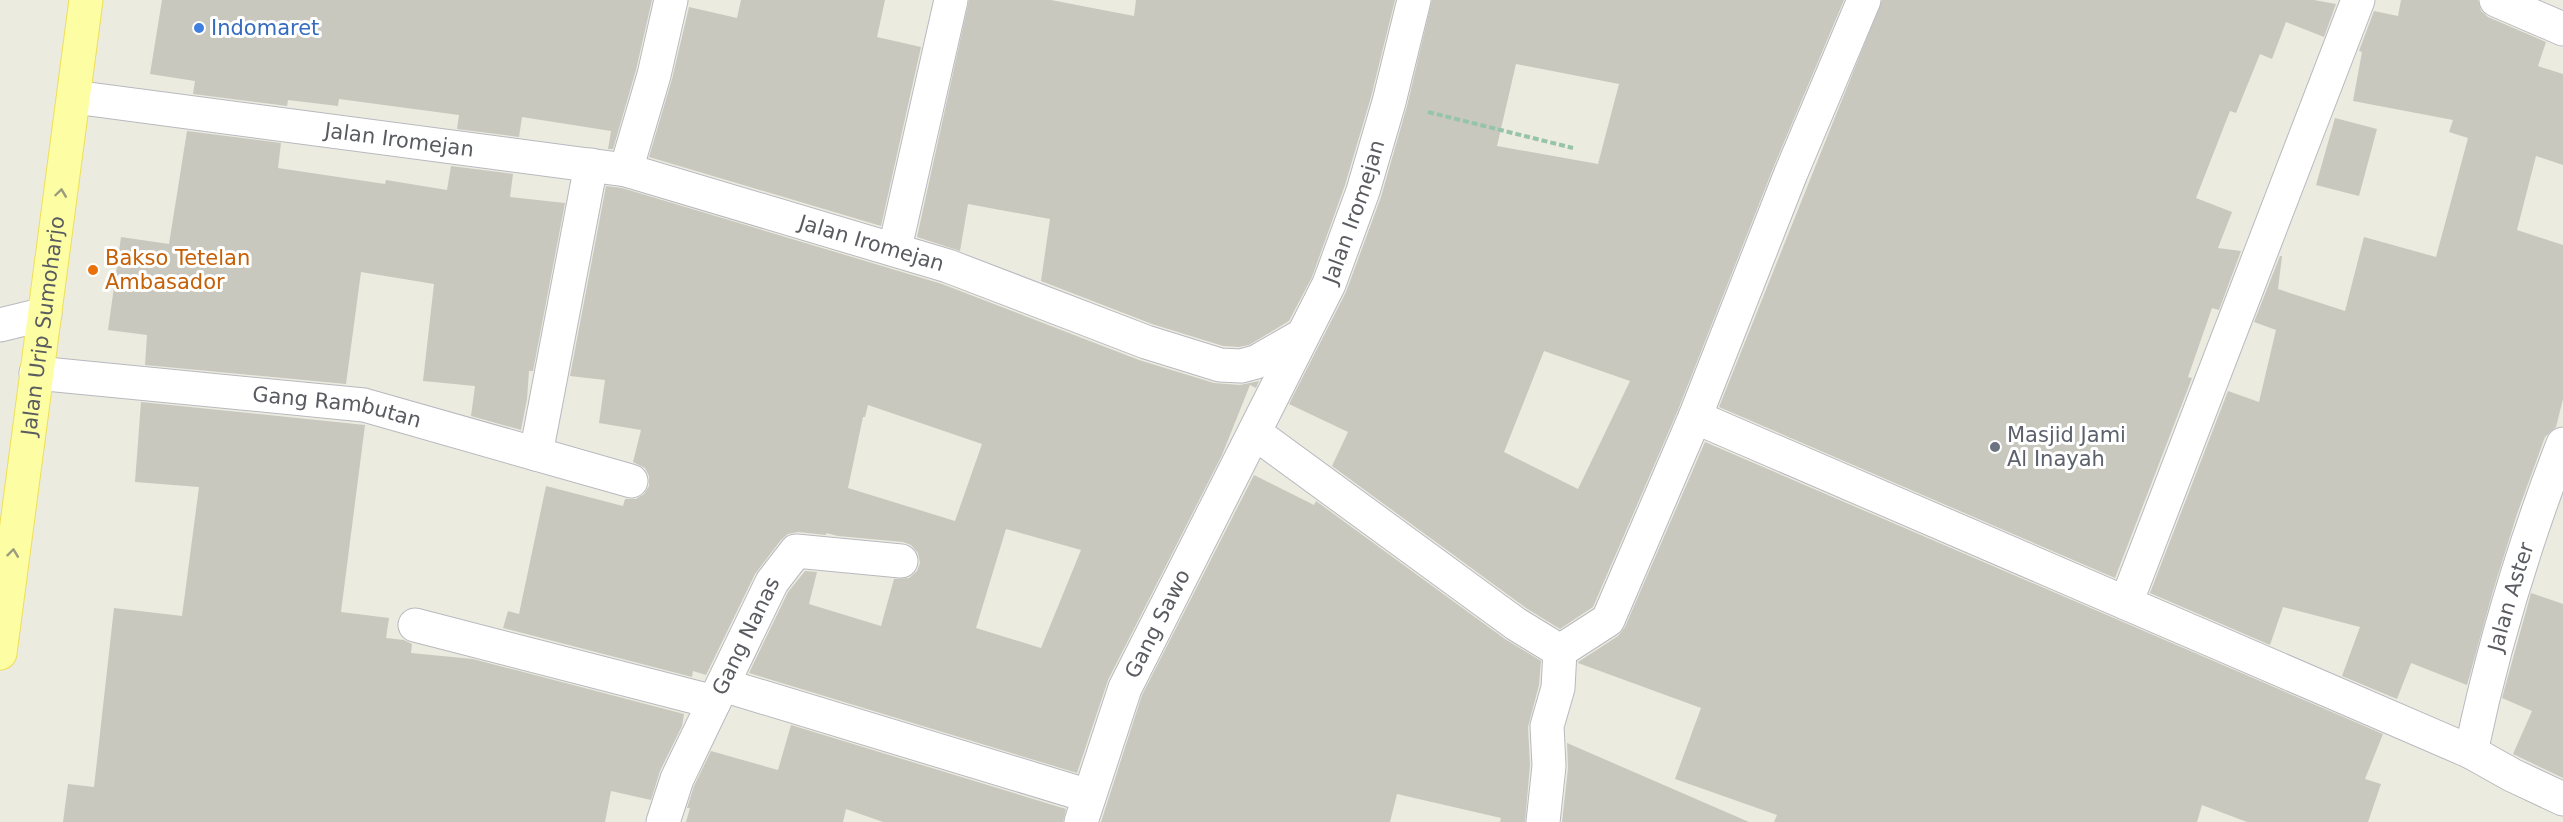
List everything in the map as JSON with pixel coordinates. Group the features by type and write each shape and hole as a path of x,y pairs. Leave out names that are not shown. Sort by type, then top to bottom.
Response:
{"main road":[{"name":"Jalan Urip Sumoharjo","path":"0,653 86,0"}],"street":[{"path":"626,170 654,75 671,0"},
{"path":"895,248 951,0"},
{"name":"Jalan Iromejan","path":"74,96 626,170 895,248 977,276 1146,342 1220,365 1241,366 1256,362 1303,335 1329,284 1363,191 1389,102 1414,0"},
{"path":"1560,651 1608,620 1695,417 1791,173 1864,0"},
{"path":"2126,603 2358,0"},
{"path":"2496,0 2563,29"},
{"path":"536,454 591,165"},
{"path":"0,325 45,314"},
{"name":"Gang Sawo","path":"1085,809 1125,688 1303,335"},
{"name":"Gang Rambutan","path":"36,373 364,405 631,481"},
{"path":"1695,417 2471,753 2563,799"},
{"path":"1255,433 1516,624 1560,651"},
{"name":"Jalan Aster","path":"2471,753 2482,698 2532,524 2563,444"},
{"name":"Gang Nanas","path":"663,822 677,779 772,582 796,551 901,561"},
{"path":"415,625 718,693 1085,809"},
{"path":"1543,822 1549,766 1547,726 1558,688 1560,651"}],"path":[{"path":"1389,102 1573,148"}],"building":[{"path":"162,0 652,0 636,70 613,149 608,149 611,131 522,117 519,137 457,129 459,115 339,99 338,106 288,100 287,106 193,94 195,81 150,74"},
{"path":"741,0 885,0 877,37 921,47 881,226 649,157 672,79 689,7 737,18"},
{"path":"969,0 1051,0 1134,16 1136,0 1395,0 1371,97 1345,185 1312,277 1289,321 1249,345 1223,346 1152,324 1041,281 1050,219 968,204 960,251 917,237"},
{"path":"1432,0 1844,0 1774,166 1678,410 1593,607 1560,629 1526,608 1332,466 1348,432 1289,404 1346,292 1381,197 1407,106","holes":["1516,64 1619,84 1598,164 1497,146","1544,351 1630,381 1578,489 1504,452"]},
{"path":"1882,0 2314,0 2336,4 2324,37 2286,22 2272,59 2260,54 2236,113 2230,111 2196,198 2232,212 2218,248 2241,251 2219,310 2212,308 2188,377 2192,378 2115,578 1719,407"},
{"path":"2401,0 2478,0 2481,11 2488,17 2546,42 2538,66 2563,74 2563,165 2536,156 2517,230 2563,245 2563,399 2556,427 2545,437 2517,514 2467,685 2411,663 2397,699 2342,676 2360,627 2283,607 2270,645 2150,593 2228,391 2259,402 2276,330 2254,322 2280,256 2282,256 2278,289 2345,311 2364,237 2436,257 2468,138 2449,132 2453,120 2353,101 2362,52 2359,51 2374,11 2398,16"},
{"path":"2335,118 2377,129 2359,196 2316,185"},
{"path":"187,131 281,143 278,168 385,184 386,180 447,190 451,166 513,174 510,197 565,203 533,371 529,371 521,430 471,416 475,386 423,381 434,284 361,272 346,384 145,365 147,335 108,330 121,237 169,244"},
{"path":"606,186 622,188 942,284 1139,360 1214,383 1240,385 1259,381 1256,388 1250,385 1222,455 1108,680 1077,773 749,673 788,592 805,571 817,572 809,604 881,626 894,579 909,578 917,571 920,563 918,553 911,545 903,542 826,533 826,535 798,532 788,534 755,574 706,675 693,671 692,677 503,628 508,611 519,614 546,486 623,506 625,499 636,499 644,494 649,486 649,476 645,468 633,462 641,430 599,423 605,380 570,376","holes":["868,405 982,444 955,521 848,488 863,417 865,417","1006,529 1081,550 1041,648 976,628"]},
{"path":"141,402 365,425 341,612 389,618 386,638 404,640 412,644 411,653 473,659 684,714 682,726 660,771 651,800 611,791 605,822 63,822 68,784 94,787 114,608 182,616 199,487 135,482"},
{"path":"1705,442 2383,734 2365,779 2381,784 2368,822 2247,822 2202,805 2197,822 1774,822 1777,815 1675,779 1701,708 1578,662 1618,636 1625,627"},
{"path":"1254,475 1314,505 1316,501 1505,639 1541,661 1539,685 1528,727 1530,765 1525,822 1500,822 1501,818 1397,794 1390,822 1101,822 1142,695"},
{"path":"2531,593 2563,604 2563,778 2513,754 2532,711 2502,698"},
{"path":"791,725 1066,809 1063,822 883,822 846,809 843,822 686,822 690,808 687,808 694,786 711,751 778,770"},
{"path":"1567,743 1749,822 1562,822 1568,768"}],"place":[{"name":"Indomaret","path":"199,28"},
{"name":"Bakso Tetelan Ambasador","path":"93,270"},
{"name":"Masjid Jami Al Inayah","path":"1995,447"}]}
